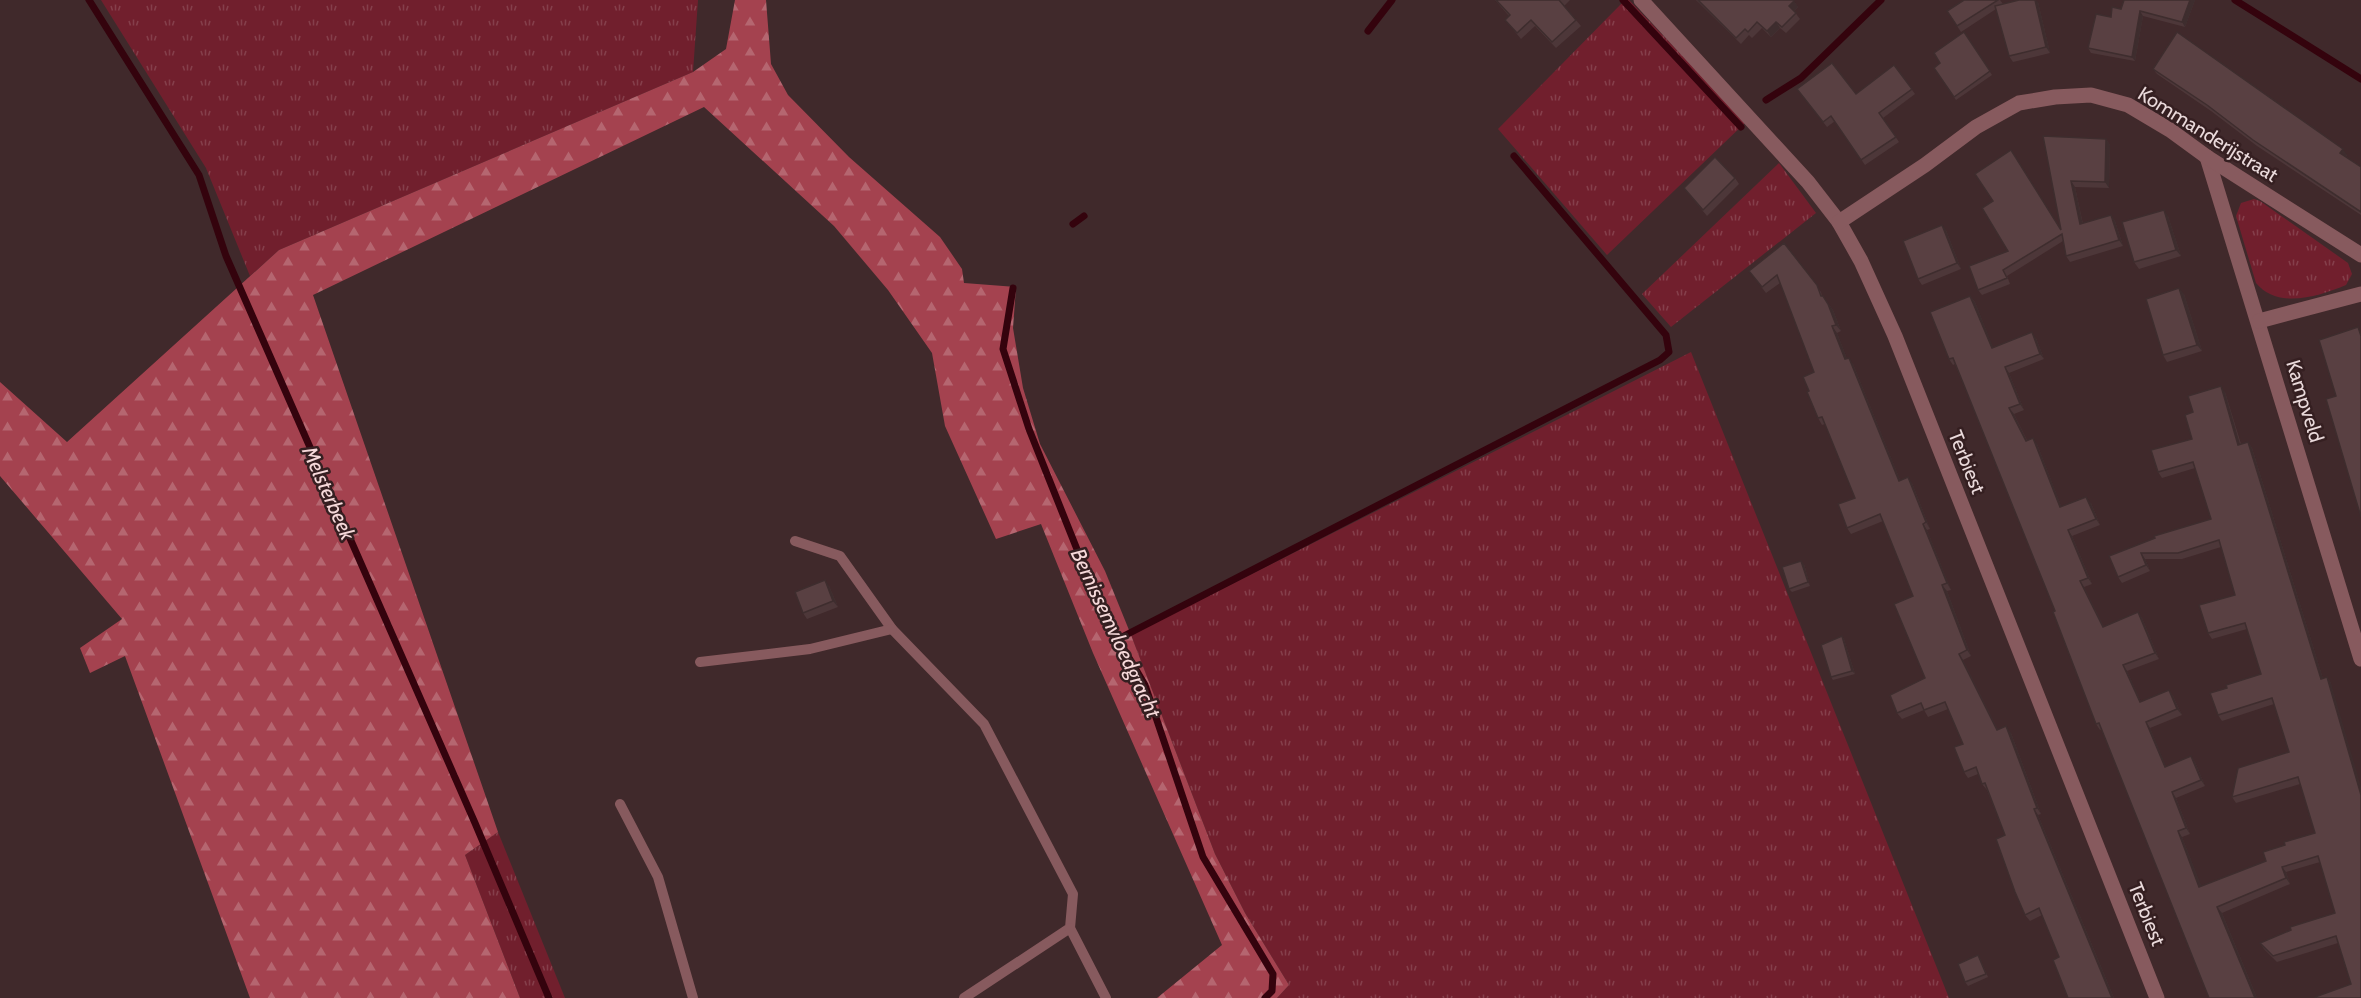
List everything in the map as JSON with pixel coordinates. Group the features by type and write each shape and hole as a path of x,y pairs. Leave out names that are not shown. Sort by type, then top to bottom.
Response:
{"street":[{"name":"Terbiest","path":"1641,0 1808,182 1839,222 1861,261 1895,336 2157,998"},
{"name":"Kommanderijstraat","path":"1839,222 1925,165 1976,127 2019,103 2055,97 2091,95 2128,105 2361,255"},
{"name":"Kampveld","path":"2207,157 2361,658"},
{"path":"2259,321 2361,294"}],"lane":[{"path":"795,541 840,556 892,629 984,724 1073,894 1070,928 1106,998"},
{"path":"700,662 810,650 892,629"},
{"path":"620,804 658,878 693,998"},
{"path":"964,998 1070,928"}],"green space":[{"path":"101,0 698,0 693,72 279,250 250,276 206,168"},
{"path":"735,0 766,0 771,64 788,95 849,157 940,237 962,269 964,283 1016,287 1013,328 1023,388 1040,444 1105,571 1215,854 1245,913 1289,985 1277,998 1157,998 1222,945 1093,653 1041,524 996,539 945,426 932,353 888,290 834,226 704,107 313,295 498,832 465,855 520,998 250,998 125,656 90,673 80,648 122,619 0,476 0,382 67,442 279,250 693,72 726,49"},
{"path":"1625,0 1629,0 1746,122 1607,255 1498,129"},
{"path":"1779,163 1816,213 1671,327 1642,294"},
{"path":"2254,199 2348,263 2352,274 2346,285 2311,296 2287,298 2265,291 2256,283 2236,216 2241,203"},
{"path":"1691,352 1949,998 1277,998 1289,985 1245,913 1215,854 1131,635"},
{"path":"498,832 565,998 520,998 465,855"}],"building":[{"path":"1496,0 1559,0 1576,20 1552,42 1531,20 1517,33 1505,20 1510,15"},
{"path":"1698,0 1793,0 1789,6 1796,13 1782,27 1776,22 1767,31 1757,22 1748,32 1745,29 1736,38"},
{"path":"1964,0 1998,0 1957,26 1947,11"},
{"path":"2019,0 2035,0 2046,47 2009,56 1995,6"},
{"path":"2124,0 2190,0 2182,22 2140,11 2132,57 2088,48 2096,14 2111,17 2112,7 2121,9"},
{"path":"1964,32 1990,71 1954,97 1934,68 1940,63 1934,53"},
{"path":"2177,32 2343,149 2340,153 2361,167 2361,212 2253,140 2207,105 2153,69"},
{"path":"1832,63 1856,94 1894,65 1912,89 1879,113 1896,137 1861,160 1831,116 1823,122 1797,89"},
{"path":"2043,136 2106,139 2105,182 2071,181 2080,224 2111,215 2119,240 2066,256 2062,234 2003,270 2007,278 1978,290 1969,266 2008,251 1982,208 1993,201 1975,174 2011,150 2061,230"},
{"path":"1715,157 1735,178 1703,210 1684,188"},
{"path":"2164,210 2176,250 2134,262 2122,222"},
{"path":"1942,225 1957,263 1918,279 1903,241"},
{"path":"1784,243 1817,285 1821,296 1828,304 1836,325 1832,326 1845,359 1849,358 1899,481 1908,477 1926,522 1923,524 1947,583 1942,585 1967,650 1959,654 1997,730 2006,726 2037,808 2034,809 2112,998 2068,998 2053,960 2059,957 2039,908 2025,915 2015,892 1996,839 2005,835 1985,783 1982,784 1976,767 1964,772 1954,747 1963,744 1945,702 1924,710 1921,703 1897,713 1890,695 1925,678 1894,604 1913,596 1880,514 1847,528 1838,504 1855,498 1822,417 1818,418 1807,392 1809,391 1803,377 1814,372 1777,275 1762,287 1749,271"},
{"path":"2179,288 2197,345 2163,355 2146,299"},
{"path":"1970,296 1992,348 2032,332 2040,354 2005,367 2020,404 2009,408 2026,441 2033,438 2060,507 2086,497 2096,519 2068,530 2088,578 2080,581 2103,627 2138,612 2155,653 2123,665 2140,702 2169,690 2177,709 2146,722 2165,767 2191,756 2201,780 2172,792 2186,828 2178,831 2199,887 2266,861 2263,852 2285,845 2284,842 2315,833 2298,777 2232,797 2238,768 2289,752 2272,698 2218,715 2210,693 2227,688 2226,685 2261,674 2245,623 2208,633 2199,605 2235,595 2219,540 2178,553 2141,553 2146,565 2118,577 2109,556 2155,538 2154,536 2211,519 2193,462 2158,472 2151,450 2192,439 2185,415 2193,412 2188,396 2221,386 2238,445 2248,442 2321,679 2327,677 2361,795 2361,998 2315,998 2351,984 2336,936 2273,956 2260,943 2291,930 2290,927 2335,913 2318,856 2282,867 2286,878 2217,907 2255,998 2209,998 2099,723 2096,724 2053,612 2055,611 1953,358 1949,359 1930,312"},
{"path":"2358,327 2361,336 2361,517 2326,399 2336,396 2319,340"},
{"path":"1801,561 1808,582 1789,589 1782,567"},
{"path":"825,580 833,601 803,613 795,592"},
{"path":"1842,636 1852,671 1831,677 1821,645"},
{"path":"1978,955 1986,974 1965,982 1958,964"}],"waterway":[{"name":"Melsterbeek","path":"89,0 199,175 226,256 475,823 549,998"},
{"name":"Bernissemvloedgracht","path":"1368,31 1392,0"},
{"path":"1623,0 1741,127"},
{"path":"1766,100 1801,78 1881,0"},
{"path":"2235,0 2361,79"},
{"path":"1118,639 1660,360 1669,352 1666,335 1514,156"},
{"name":"Bernissemvloedgracht","path":"1073,224 1084,216"},
{"name":"Bernissemvloedgracht","path":"1013,288 1003,349 1029,429 1102,612 1145,685 1203,857 1273,974 1272,991 1265,998"}]}
